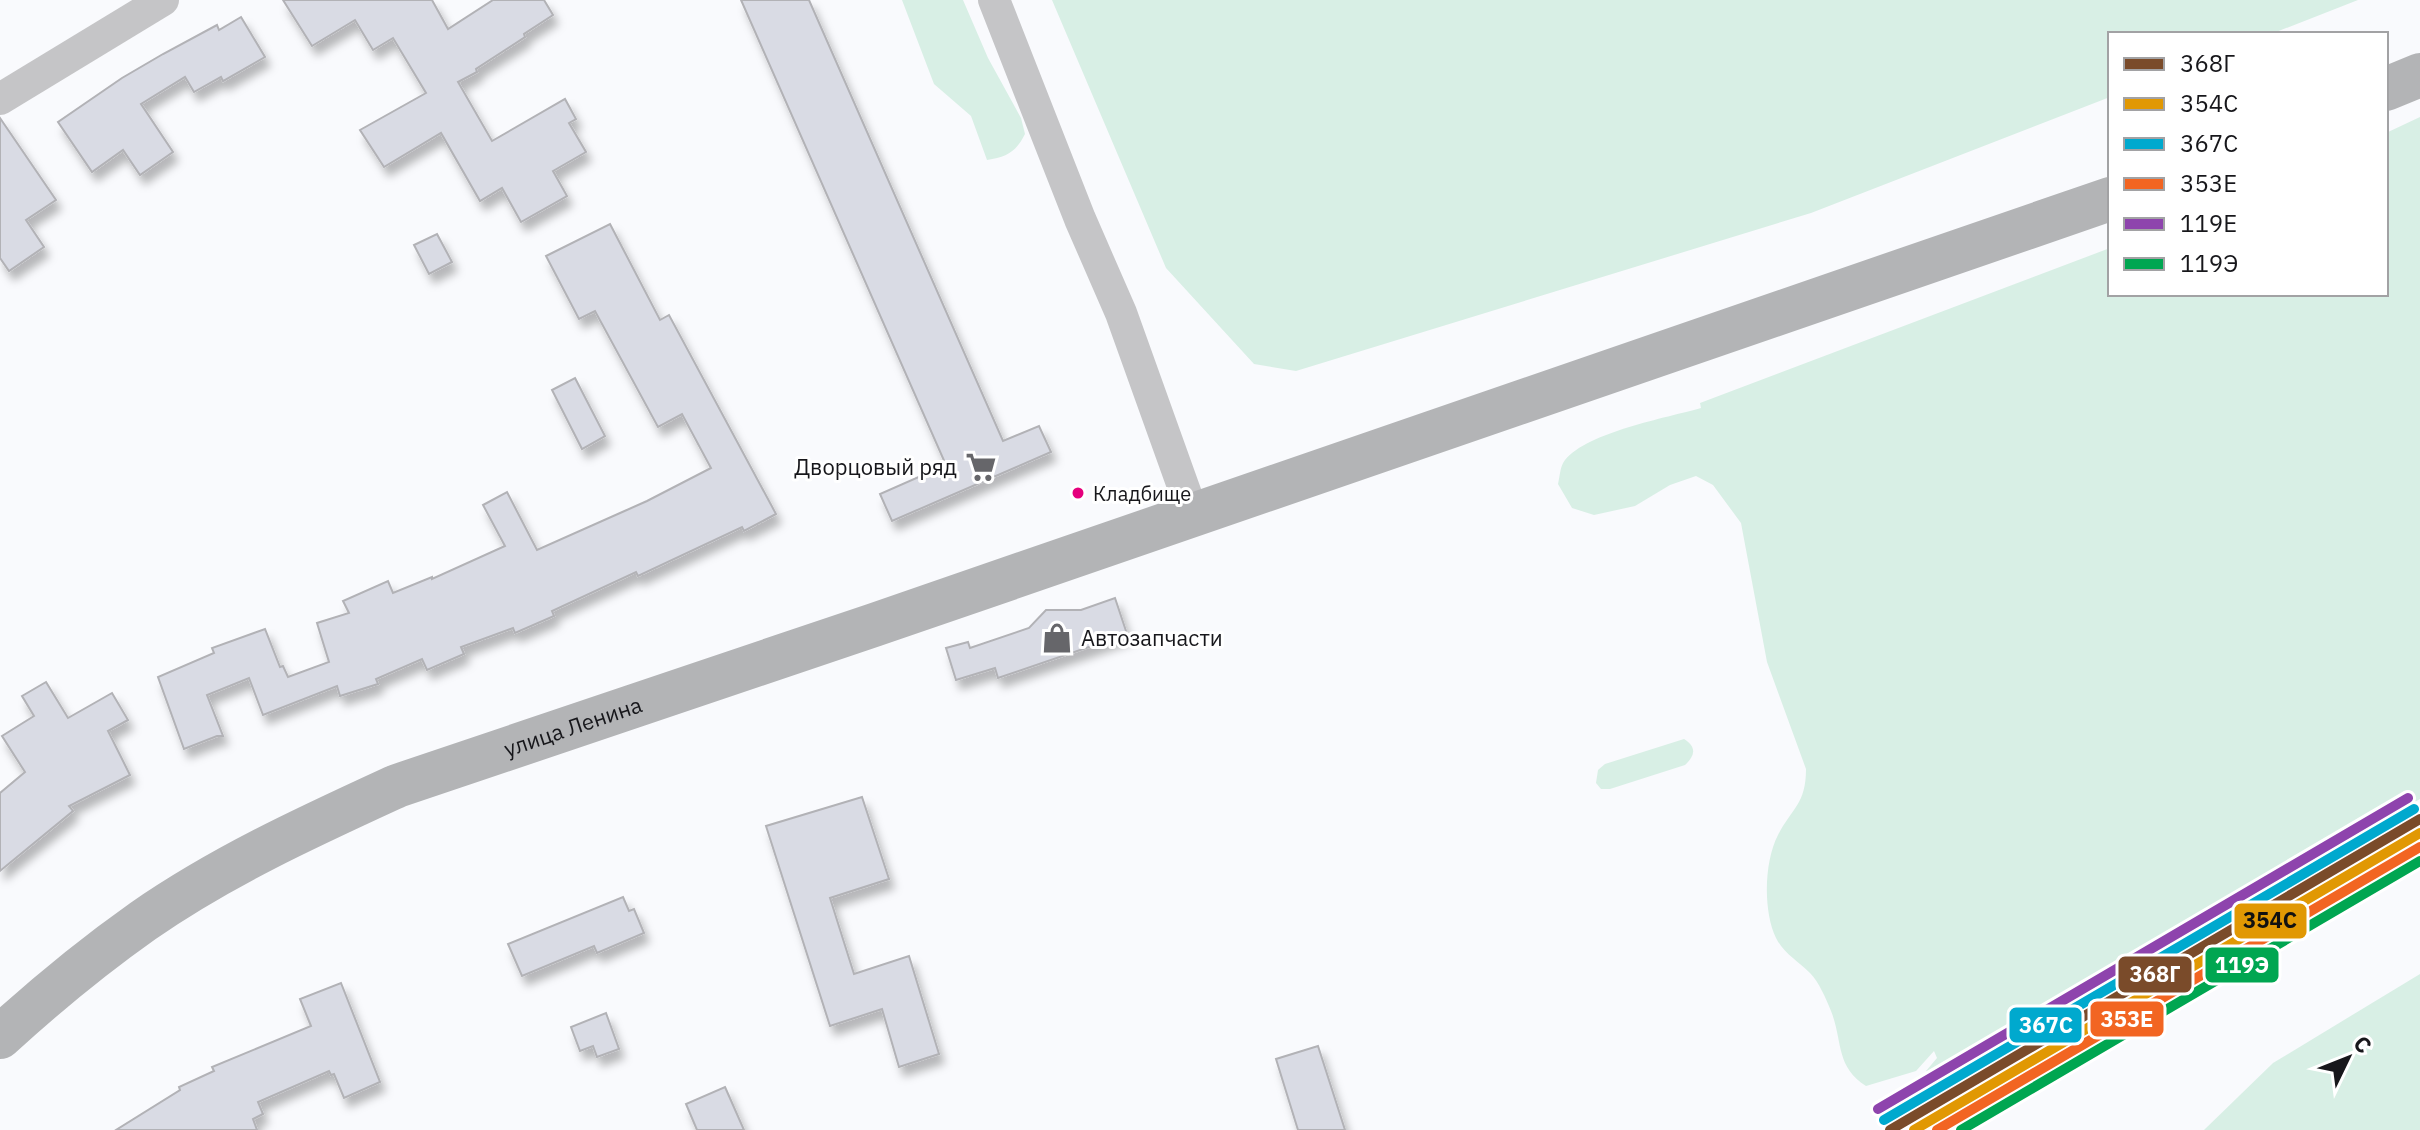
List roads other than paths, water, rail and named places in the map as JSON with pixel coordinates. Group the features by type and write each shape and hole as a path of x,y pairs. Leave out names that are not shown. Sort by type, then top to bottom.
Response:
{"main road":[{"path":"2388,88 2420,75"},
{"name":"улица Ленина","path":"0,1037 57,985 145,920 243,861 397,786 2108,200"}],"street":[{"path":"0,99 163,0"},
{"path":"994,0 1080,219 1121,313 1193,514"}],"place":[{"name":"Дворцовый ряд","path":"981,467"},
{"name":"Кладбище","path":"1078,493"},
{"name":"Автозапчасти","path":"1057,638"}]}
